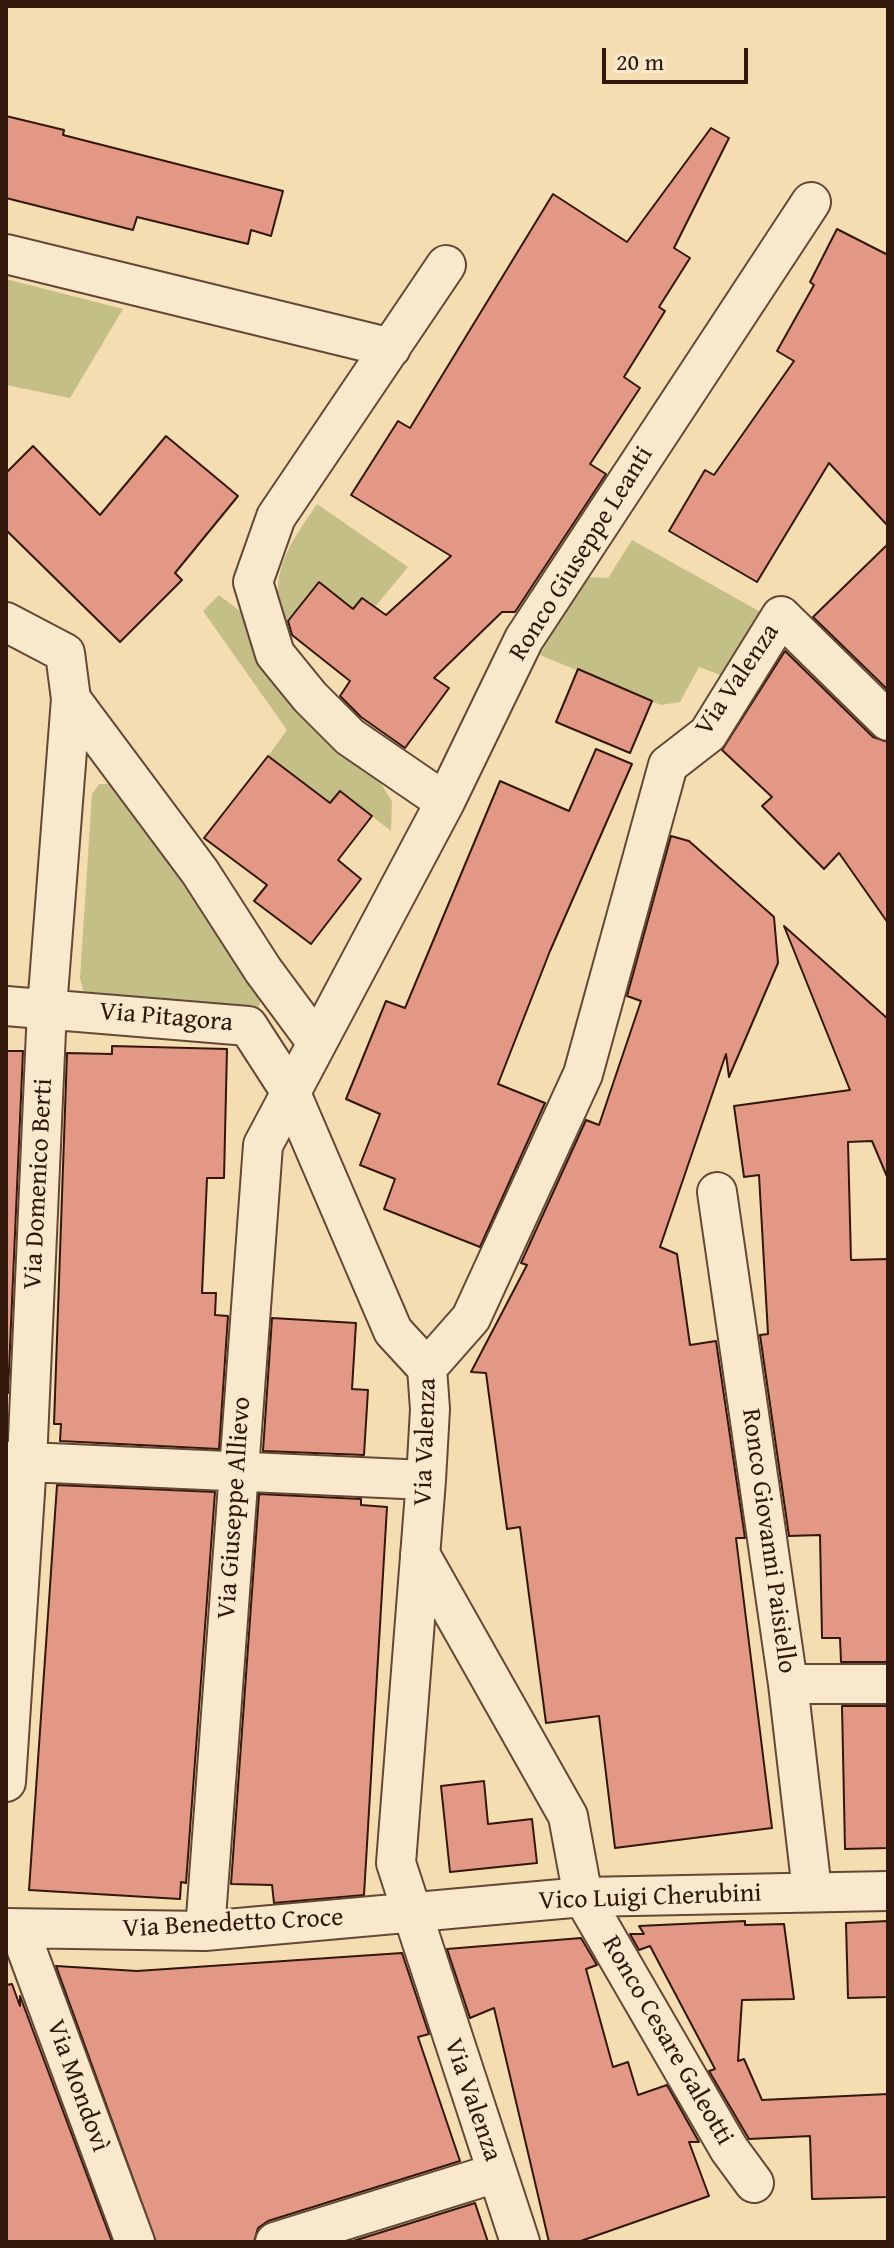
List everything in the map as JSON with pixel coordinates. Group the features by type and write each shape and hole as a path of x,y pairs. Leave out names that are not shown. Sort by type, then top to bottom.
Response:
{"street":[{"name":"Ronco Giuseppe Leanti","path":"290,1091 445,802 524,639 811,202"},
{"path":"6,254 391,348"},
{"path":"445,802 350,737 310,697 275,654 253,582 276,517 446,265"},
{"name":"Via Valenza","path":"520,2242 396,1863 426,1480 430,1409 427,1368 471,1318 583,1074 668,765 708,734 781,616 888,721"},
{"name":"Via Domenico Berti","path":"6,622 65,653 71,699 16,1461 6,1782"},
{"path":"71,699 200,872 263,970 317,1043"},
{"name":"Via Pitagora","path":"6,1006 248,1026 290,1091"},
{"path":"290,1091 393,1331 427,1368"},
{"name":"Via Giuseppe Allievo","path":"205,1931 263,1145 290,1091"},
{"name":"Ronco Giovanni Paisiello","path":"717,1192 788,1684 812,1891"},
{"path":"16,1461 426,1480"},
{"name":"Ronco Cesare Galeotti","path":"420,1554 568,1816 583,1897 729,2149 754,2183"},
{"path":"788,1684 888,1684"},
{"name":"Vico Luigi Cherubini","path":"412,1914 583,1897 888,1891"},
{"name":"Via Benedetto Croce","path":"12,1929 205,1931 412,1914"},
{"name":"Via Mondovì","path":"12,1929 135,2242"},
{"path":"275,2242 496,2173"}],"shaded area":[{"path":"6,279 123,309 70,398 6,385"},
{"path":"317,504 408,567 375,607 362,598 353,609 319,582 282,628 277,592 279,576 289,547"},
{"path":"632,540 766,615 726,677 699,667 680,702 661,705 540,655 583,577 608,578"},
{"path":"219,595 241,612 262,653 372,770 392,801 391,831 340,791 330,803 268,756 287,730 203,611"},
{"path":"99,784 116,784 130,801 211,924 263,994 258,1009 84,992 80,978 92,794"}],"building":[{"path":"6,116 64,130 63,135 283,191 271,236 251,230 248,244 137,217 133,230 6,198"},
{"path":"711,128 729,138 674,248 690,258 659,307 665,311 624,377 640,388 590,464 606,474 515,612 502,612 434,678 449,688 405,748 361,717 340,696 350,681 292,635 288,621 319,582 353,609 362,598 386,615 451,556 351,495 398,421 410,428 553,194 627,242"},
{"path":"837,229 888,255 888,526 829,463 757,582 669,531 705,470 714,475 794,361 777,351 814,285 810,282"},
{"path":"166,436 238,496 175,573 182,580 120,642 6,530 6,473 33,446 100,515"},
{"path":"888,544 888,690 813,617"},
{"path":"785,651 873,737 888,742 888,923 839,853 824,869 762,806 772,797 722,750"},
{"path":"578,669 652,701 630,753 556,722"},
{"path":"596,749 632,764 550,951 498,1084 545,1103 480,1247 384,1209 395,1179 360,1165 380,1114 346,1099 386,1001 405,1008 500,781 569,811"},
{"path":"268,756 330,803 340,791 372,816 338,860 361,879 311,944 254,901 267,885 204,838"},
{"path":"671,836 689,841 774,917 778,963 729,1077 726,1054 660,1247 677,1254 690,1345 716,1341 745,1538 736,1538 772,1828 615,1848 599,1716 546,1723 520,1527 507,1529 486,1373 471,1372 527,1265 521,1263 586,1120 599,1125 641,1001 627,996"},
{"path":"784,926 888,1019 888,1179 872,1141 848,1142 851,1260 888,1259 888,1662 841,1662 840,1638 822,1638 820,1535 789,1536 760,1335 768,1334 759,1175 744,1177 734,1106 850,1090"},
{"path":"112,1046 227,1049 224,1178 207,1178 202,1293 216,1293 215,1315 228,1316 219,1449 60,1441 61,1424 54,1424 67,1053 112,1054"},
{"path":"6,1051 23,1051 8,1393 6,1393"},
{"path":"272,1318 356,1323 352,1389 368,1390 364,1455 263,1451"},
{"path":"57,1485 215,1492 186,1883 181,1882 180,1899 29,1890"},
{"path":"259,1494 361,1499 361,1505 387,1507 364,1895 274,1903 272,1885 231,1884"},
{"path":"842,1706 888,1706 888,1848 845,1849"},
{"path":"484,1781 488,1824 532,1819 537,1863 450,1872 441,1786"},
{"path":"745,1921 745,1925 784,1924 794,1999 742,2000 738,2061 744,2059 762,2100 888,2094 888,2197 812,2199 810,2136 749,2139 709,2071 715,2069 650,1946 639,1950 630,1934 644,1934 639,1926"},
{"path":"888,1921 888,1997 848,1998 846,1923"},
{"path":"581,1938 597,1965 586,1969 613,2067 628,2062 638,2095 667,2085 699,2142 689,2142 709,2196 578,2242 549,2242 494,2008 470,2018 447,1949"},
{"path":"402,1953 429,2034 418,2037 460,2161 268,2221 258,2228 254,2242 156,2242 56,1966 137,1971"},
{"path":"12,1984 20,2006 20,1996 112,2242 6,2242 6,1985"},
{"path":"475,2203 488,2242 350,2242"}]}
